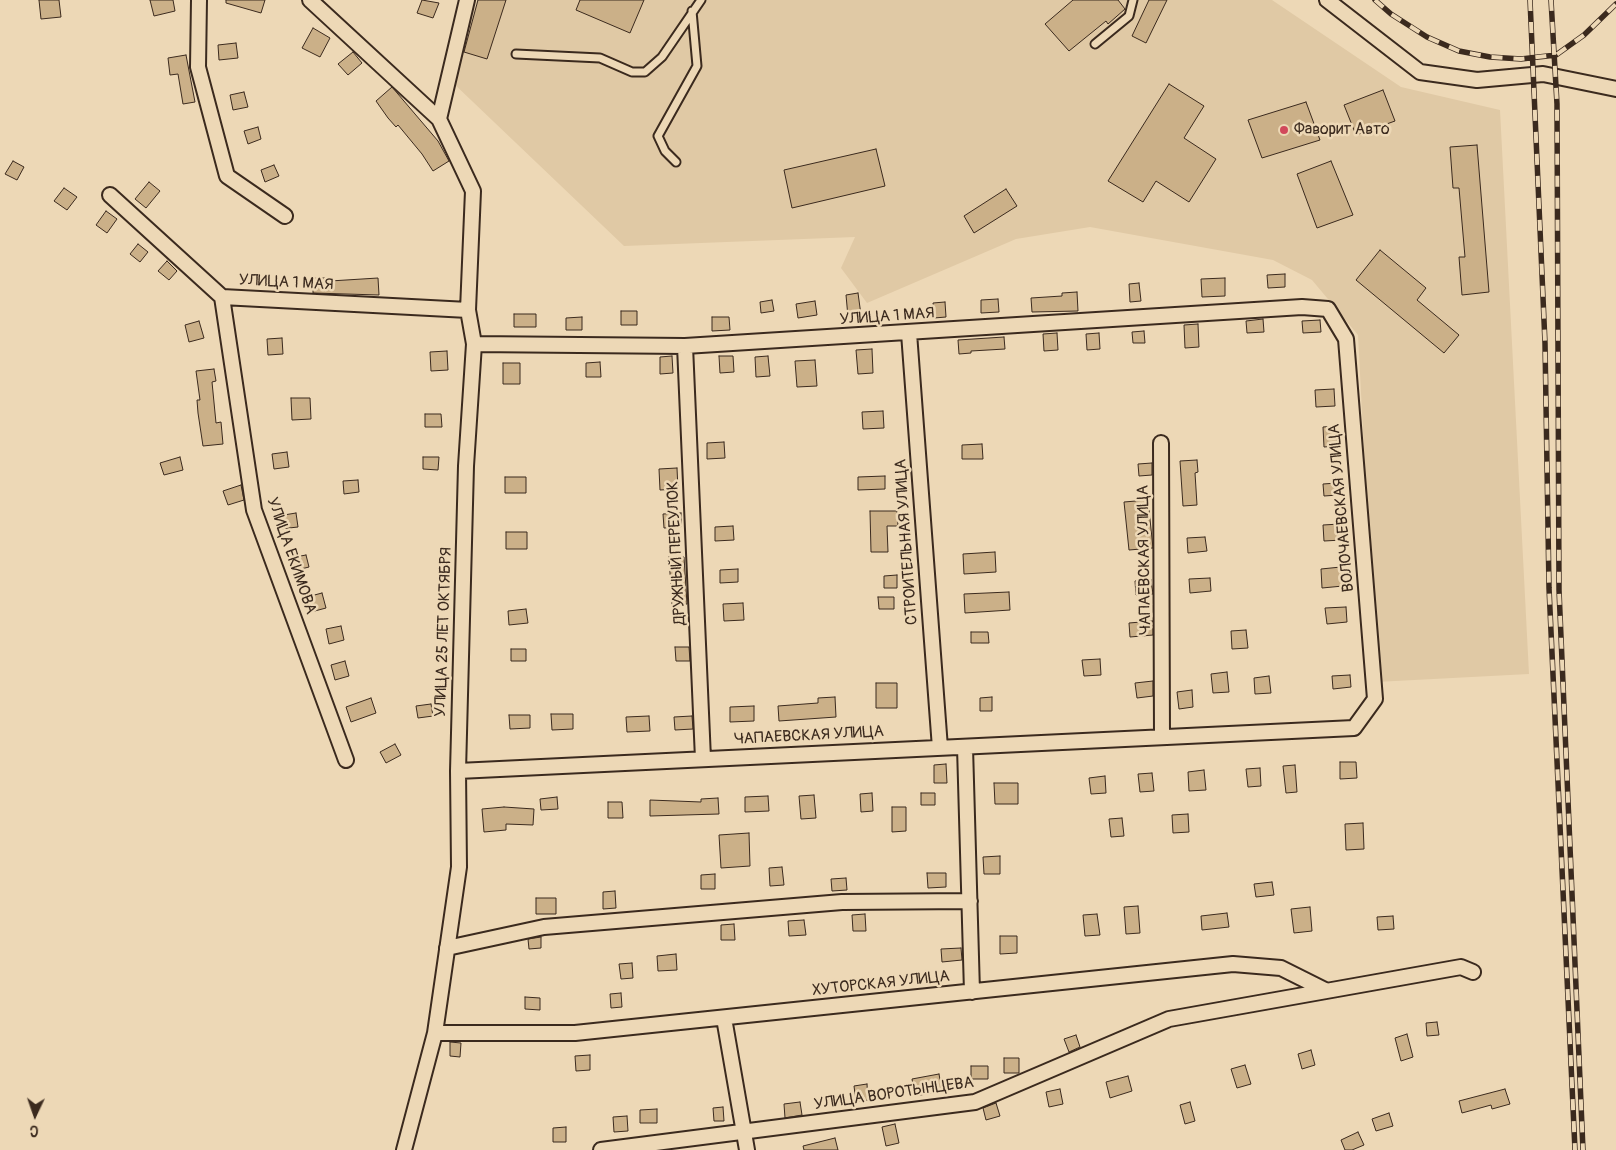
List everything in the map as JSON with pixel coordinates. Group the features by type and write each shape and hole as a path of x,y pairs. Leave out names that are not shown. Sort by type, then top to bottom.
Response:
{"street":[{"path":"199,0 198,67 227,176 285,216"},
{"path":"310,0 439,119 467,0"},
{"path":"1327,0 1420,72 1477,80 1543,74 1616,89"},
{"name":"УЛИЦА 25 ЛЕТ ОКТЯБРЯ","path":"404,1150 435,1033 459,868 458,770 466,466 474,344 468,310 473,191 439,119"},
{"name":"УЛИЦА 1 МАЯ","path":"110,196 222,297 468,310"},
{"name":"УЛИЦА ЕКИМОВА","path":"222,297 254,510 346,760"},
{"name":"УЛИЦА 1 МАЯ","path":"474,344 685,346 1302,307"},
{"name":"ВОЛОЧАЕВСКАЯ УЛИЦА","path":"1302,307 1328,309 1346,339 1375,699 1354,728"},
{"name":"СТРОИТЕЛЬНАЯ УЛИЦА","path":"909,333 940,748"},
{"name":"ДРУЖНЫЙ ПЕРЕУЛОК","path":"685,346 703,759"},
{"name":"ЧАПАЕВСКАЯ УЛИЦА","path":"1161,443 1162,737"},
{"name":"ЧАПАЕВСКАЯ УЛИЦА","path":"458,770 1354,728"},
{"path":"965,746 972,992"},
{"path":"447,948 544,927 842,902 970,900"},
{"name":"ХУТОРСКАЯ УЛИЦА","path":"435,1033 575,1033 1233,964 1281,968 1325,990"},
{"name":"УЛИЦА ВОРОТЫНЦЕВА","path":"601,1150 975,1102 1169,1019 1461,967 1473,972"},
{"path":"724,1018 747,1150"}],"lane":[{"path":"516,54 600,58 632,72 644,72 662,57 701,0"},
{"path":"1096,44 1129,16 1133,0"},
{"path":"676,162 665,151 658,136 697,66 696,31 692,11"}],"shaded area":[{"path":"477,0 1272,0 1401,87 1500,110 1529,674 1376,682 1358,335 1312,280 1273,260 1090,227 1016,239 867,303 841,268 855,237 624,246 451,81"}],"building":[{"path":"39,0 59,0 61,17 41,19"},
{"path":"150,0 173,0 175,11 154,16"},
{"path":"226,0 265,0 261,13 226,3"},
{"path":"422,0 439,3 433,18 417,13"},
{"path":"478,0 506,0 487,59 464,52"},
{"path":"580,0 644,0 630,33 576,10"},
{"path":"1073,0 1118,0 1125,9 1108,24 1106,21 1069,51 1045,24"},
{"path":"1149,0 1167,0 1146,43 1132,36"},
{"path":"313,28 330,38 320,57 302,48"},
{"path":"236,43 238,58 219,60 218,45"},
{"path":"353,52 362,63 348,75 338,64"},
{"path":"186,55 195,102 183,104 178,74 170,75 168,58"},
{"path":"1169,84 1204,106 1184,138 1216,159 1189,202 1156,181 1143,202 1108,181"},
{"path":"392,87 438,141 449,161 433,171 422,154 398,125 396,127 388,118 376,101"},
{"path":"1383,90 1395,121 1356,135 1344,105"},
{"path":"244,92 248,107 233,110 230,95"},
{"name":"Фаворит Авто","path":"1306,102 1320,140 1262,158 1248,120"},
{"path":"258,127 261,139 248,144 244,131"},
{"path":"1477,145 1489,292 1462,295 1459,257 1465,257 1459,188 1453,188 1450,147"},
{"path":"876,149 885,186 792,208 784,170"},
{"path":"13,161 24,167 17,180 5,174"},
{"path":"1331,161 1353,215 1317,228 1297,174"},
{"path":"274,165 279,176 265,182 261,170"},
{"path":"149,182 160,191 146,208 135,199"},
{"path":"64,188 77,197 67,210 54,201"},
{"path":"1006,189 1017,206 974,233 964,216"},
{"path":"106,211 117,219 107,233 96,225"},
{"path":"138,244 148,252 140,262 130,254"},
{"path":"1380,250 1426,288 1417,300 1459,335 1444,353 1356,280"},
{"path":"167,261 177,271 169,280 158,271"},
{"path":"1285,274 1285,287 1268,288 1267,275"},
{"path":"313,278 330,278 330,281 378,278 379,295 313,293"},
{"path":"1225,278 1225,296 1202,297 1201,279"},
{"path":"1139,283 1141,301 1130,302 1129,284"},
{"path":"1077,292 1078,311 1032,312 1031,298 1062,296 1062,293"},
{"path":"858,293 861,315 848,317 846,295"},
{"path":"998,299 999,312 981,313 981,300"},
{"path":"772,300 774,311 761,313 760,302"},
{"path":"815,301 817,315 798,318 796,304"},
{"path":"945,302 946,317 934,318 933,303"},
{"path":"621,311 637,311 637,325 621,325"},
{"path":"514,314 536,314 536,327 514,327"},
{"path":"582,317 582,330 566,330 566,318"},
{"path":"712,317 729,317 730,330 712,331"},
{"path":"1263,319 1264,332 1247,333 1246,321"},
{"path":"1320,320 1321,332 1303,333 1302,321"},
{"path":"199,321 204,338 189,342 185,325"},
{"path":"1198,324 1199,347 1185,348 1184,325"},
{"path":"1144,331 1145,343 1133,343 1132,332"},
{"path":"1057,333 1058,350 1044,351 1043,334"},
{"path":"1099,333 1100,349 1087,350 1086,334"},
{"path":"1004,337 1005,349 971,351 971,353 959,354 958,340"},
{"path":"282,338 283,354 268,355 267,339"},
{"path":"872,349 873,373 858,374 856,350"},
{"path":"447,351 448,370 431,371 430,352"},
{"path":"672,356 673,373 660,374 660,357"},
{"path":"719,356 733,356 734,372 720,373"},
{"path":"768,356 770,376 756,377 755,357"},
{"path":"815,360 817,386 797,387 795,361"},
{"path":"600,362 601,377 586,377 586,363"},
{"path":"503,363 520,363 520,384 503,384"},
{"path":"214,369 216,381 212,382 216,423 221,422 223,444 203,446 198,413 197,400 200,400 196,371"},
{"path":"1334,389 1335,406 1316,407 1315,390"},
{"path":"291,398 310,398 311,419 292,420"},
{"path":"883,411 884,428 863,429 862,412"},
{"path":"425,414 441,414 442,427 425,427"},
{"path":"1336,426 1337,446 1324,447 1323,427"},
{"path":"724,442 725,458 707,459 707,443"},
{"path":"982,444 983,459 962,459 962,445"},
{"path":"287,452 289,467 274,469 272,454"},
{"path":"180,457 183,470 164,475 160,463"},
{"path":"423,457 439,457 438,470 423,469"},
{"path":"1197,460 1198,472 1195,473 1197,505 1183,506 1180,461"},
{"path":"1152,463 1152,475 1139,476 1138,464"},
{"path":"677,468 678,489 660,490 659,469"},
{"path":"885,476 885,489 858,490 858,477"},
{"path":"505,477 526,477 526,493 505,493"},
{"path":"358,480 359,492 344,494 343,481"},
{"path":"1337,483 1338,495 1324,496 1323,484"},
{"path":"241,485 244,500 228,505 223,491"},
{"path":"1148,500 1153,548 1129,550 1124,502"},
{"path":"870,511 897,511 898,526 887,526 888,552 871,552"},
{"path":"296,513 298,527 280,529 278,516"},
{"path":"681,513 681,527 664,528 663,514"},
{"path":"1340,524 1342,540 1324,541 1323,525"},
{"path":"733,526 734,540 715,541 715,527"},
{"path":"506,532 527,532 527,549 506,549"},
{"path":"1205,537 1207,551 1188,553 1187,538"},
{"path":"995,552 996,572 964,574 963,554"},
{"path":"306,555 309,567 293,571 290,558"},
{"path":"669,557 684,557 687,604 672,605"},
{"path":"1341,567 1343,586 1322,588 1321,569"},
{"path":"738,569 738,582 720,583 720,570"},
{"path":"897,575 897,588 884,588 884,576"},
{"path":"1210,578 1211,591 1190,593 1189,579"},
{"path":"1151,580 1153,594 1136,595 1135,581"},
{"path":"1009,592 1010,610 965,613 964,594"},
{"path":"322,593 326,608 311,612 307,597"},
{"path":"878,597 894,597 894,609 879,609"},
{"path":"743,603 744,620 724,621 723,604"},
{"path":"1346,607 1347,622 1327,624 1325,608"},
{"path":"526,609 528,623 509,625 508,611"},
{"path":"1153,621 1153,635 1130,637 1129,623"},
{"path":"341,626 344,640 329,644 326,629"},
{"path":"1246,630 1248,648 1232,649 1231,631"},
{"path":"971,632 988,632 989,643 971,643"},
{"path":"675,647 689,647 690,661 676,661"},
{"path":"511,649 526,649 526,661 511,661"},
{"path":"1100,659 1101,675 1084,676 1082,660"},
{"path":"345,661 349,676 335,680 331,665"},
{"path":"1227,672 1229,692 1213,693 1211,674"},
{"path":"1350,675 1351,687 1333,689 1332,676"},
{"path":"1269,676 1271,693 1255,694 1254,678"},
{"path":"1153,681 1153,696 1137,698 1135,683"},
{"path":"876,683 897,683 897,708 876,708"},
{"path":"1192,690 1193,707 1179,709 1177,692"},
{"path":"835,697 836,717 779,721 778,706 818,703 818,698"},
{"path":"992,697 992,711 980,711 980,698"},
{"path":"371,698 376,713 351,722 346,707"},
{"path":"431,704 433,716 418,718 416,706"},
{"path":"754,706 754,721 730,722 730,707"},
{"path":"551,714 573,714 573,729 552,730"},
{"path":"509,715 530,715 530,728 510,729"},
{"path":"649,716 650,731 627,732 626,717"},
{"path":"692,716 693,729 675,730 674,717"},
{"path":"395,744 401,755 386,763 380,752"},
{"path":"1340,762 1356,762 1357,778 1340,779"},
{"path":"946,764 947,783 934,783 934,765"},
{"path":"1295,765 1297,792 1286,793 1283,766"},
{"path":"1260,768 1261,786 1248,787 1246,769"},
{"path":"1204,770 1206,790 1189,791 1188,772"},
{"path":"1152,773 1154,791 1140,792 1138,774"},
{"path":"1105,776 1106,793 1091,794 1089,778"},
{"path":"994,783 1018,783 1018,804 995,804"},
{"path":"872,793 873,811 861,812 860,794"},
{"path":"921,793 935,793 935,805 921,805"},
{"path":"814,795 816,818 801,819 799,796"},
{"path":"768,796 769,811 745,812 745,797"},
{"path":"557,797 558,809 541,810 540,799"},
{"path":"718,798 719,814 650,816 650,800 701,802 701,799"},
{"path":"608,802 622,802 623,818 608,818"},
{"path":"504,807 534,809 533,825 506,824 506,830 484,832 482,809"},
{"path":"892,807 906,807 906,831 892,832"},
{"path":"1188,814 1189,832 1173,833 1172,815"},
{"path":"1122,818 1124,836 1111,837 1109,819"},
{"path":"1363,823 1364,849 1346,850 1345,824"},
{"path":"749,833 750,866 721,868 719,835"},
{"path":"1000,856 1000,874 984,874 983,857"},
{"path":"782,867 784,885 770,886 769,868"},
{"path":"927,873 946,873 946,887 928,888"},
{"path":"715,874 715,889 701,889 701,875"},
{"path":"846,878 847,890 832,891 831,879"},
{"path":"1272,882 1274,895 1256,897 1254,884"},
{"path":"615,891 616,908 603,909 603,892"},
{"path":"536,898 556,898 556,914 536,914"},
{"path":"1138,906 1140,933 1126,934 1124,907"},
{"path":"1310,907 1312,931 1294,933 1291,909"},
{"path":"1227,913 1229,927 1202,930 1201,916"},
{"path":"865,914 866,931 853,931 852,915"},
{"path":"1097,914 1100,935 1085,936 1083,915"},
{"path":"1393,916 1394,929 1378,930 1377,917"},
{"path":"804,920 806,935 789,936 788,921"},
{"path":"734,924 735,940 721,940 721,925"},
{"path":"1000,936 1017,936 1017,953 1000,954"},
{"path":"541,937 541,948 529,949 528,939"},
{"path":"961,948 962,960 942,962 941,949"},
{"path":"676,954 677,970 658,971 657,956"},
{"path":"632,963 633,978 621,979 619,964"},
{"path":"621,993 622,1007 611,1008 610,994"},
{"path":"525,997 540,998 540,1010 525,1009"},
{"path":"1437,1022 1439,1035 1427,1036 1426,1023"},
{"path":"1407,1034 1413,1057 1401,1061 1395,1038"},
{"path":"1076,1035 1080,1047 1069,1052 1064,1039"},
{"path":"450,1042 461,1043 460,1057 450,1056"},
{"path":"1311,1050 1315,1065 1302,1069 1298,1054"},
{"path":"590,1055 590,1070 576,1071 575,1056"},
{"path":"1004,1058 1019,1058 1019,1073 1004,1073"},
{"path":"1245,1065 1251,1084 1237,1088 1231,1069"},
{"path":"971,1066 988,1066 988,1079 971,1079"},
{"path":"939,1074 942,1091 915,1096 912,1079"},
{"path":"1128,1076 1132,1091 1110,1098 1106,1082"},
{"path":"867,1084 868,1100 856,1102 854,1086"},
{"path":"1060,1089 1063,1104 1049,1107 1046,1092"},
{"path":"1505,1089 1510,1104 1492,1109 1491,1105 1462,1113 1459,1101"},
{"path":"800,1102 802,1115 785,1118 784,1104"},
{"path":"1190,1102 1195,1121 1185,1124 1180,1105"},
{"path":"996,1103 1000,1116 986,1120 983,1108"},
{"path":"723,1107 724,1121 714,1121 713,1108"},
{"path":"657,1109 657,1123 640,1123 640,1110"},
{"path":"1389,1113 1393,1126 1376,1131 1372,1119"},
{"path":"627,1116 628,1131 614,1132 613,1117"},
{"path":"895,1124 899,1143 886,1146 882,1127"},
{"path":"566,1127 566,1142 553,1142 553,1128"},
{"path":"1358,1132 1364,1145 1352,1150 1345,1150 1341,1140"},
{"path":"835,1138 838,1150 804,1150 803,1146"}],"railway":[{"path":"1375,0 1391,14 1427,37 1459,51 1490,57 1521,59 1556,55 1584,35 1616,4"},
{"path":"1530,0 1545,343 1549,588 1575,1150"},
{"path":"1551,0 1557,104 1559,590 1583,1150"}],"place":[{"name":"Фаворит Авто","path":"1284,130"}]}
